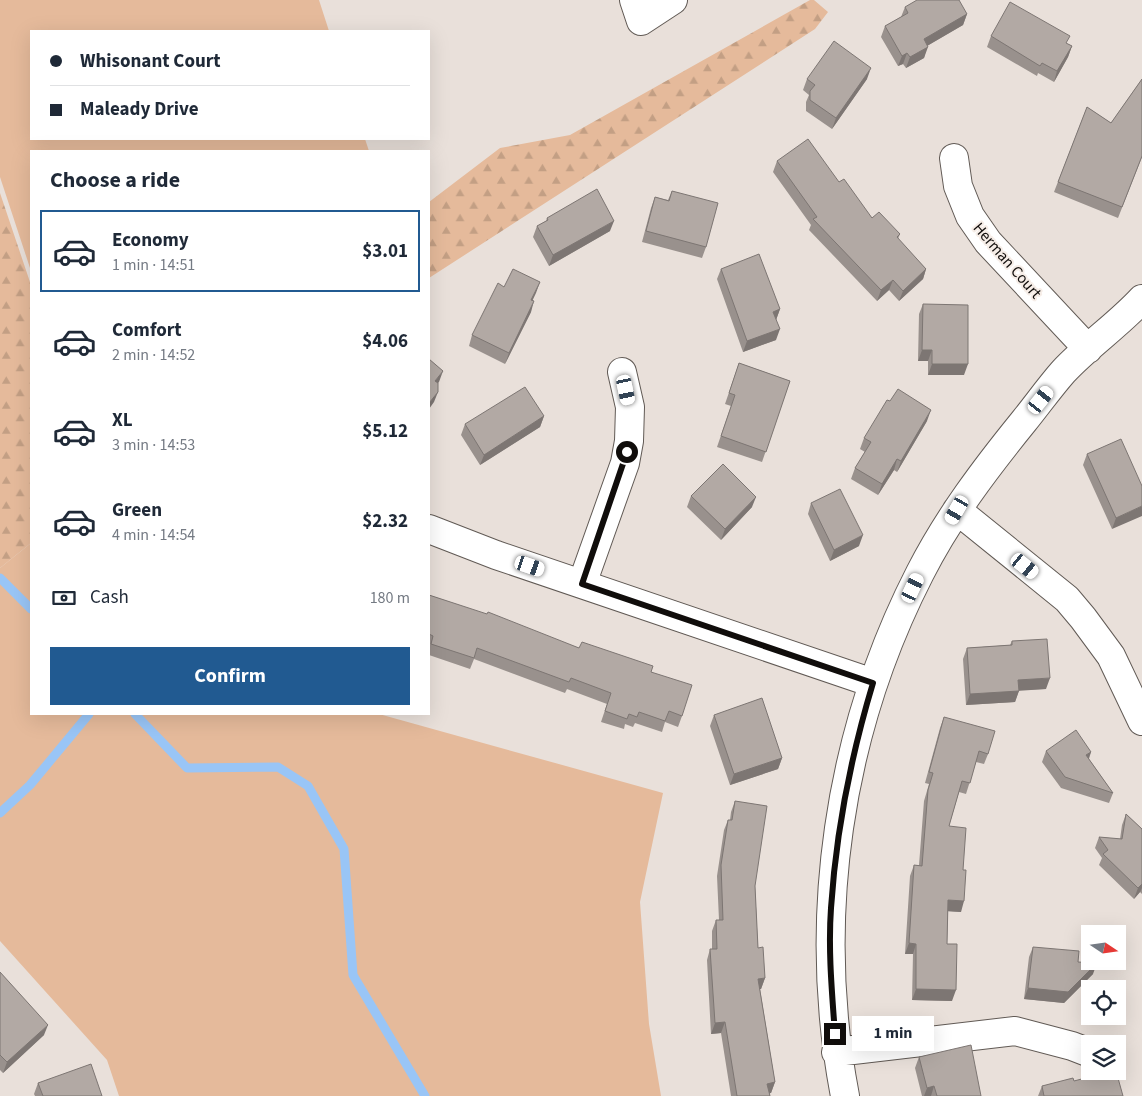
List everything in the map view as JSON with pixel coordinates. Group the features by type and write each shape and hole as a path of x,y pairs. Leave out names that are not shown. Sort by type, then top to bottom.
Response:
{"street":[{"path":"634,0 641,21 673,0"},
{"name":"Herman Court","path":"954,158 958,186 970,216 988,242 1088,349"},
{"path":"845,1096 836,1052 831,982 830,910 837,838 858,733 873,683 891,637 921,572 957,510 984,471 1064,371 1142,299"},
{"path":"582,584 625,463 629,441 630,407 622,372"},
{"path":"957,510 1066,599 1083,618 1115,663 1142,721"},
{"path":"430,529 582,584 873,683"},
{"path":"836,1052 1015,1031 1081,1050"}],"green space":[{"path":"0,0 319,0 329,30 30,30 30,140 365,140 369,150 30,150 30,268 0,177"},
{"path":"810,0 814,0 828,12 815,29 430,277 430,201 500,148 570,135"},
{"path":"0,193 30,282 30,544 0,568"},
{"path":"30,544 30,715 383,715 663,793 640,902 649,1024 661,1096 119,1096 107,1060 0,941 0,568"}],"building":[{"path":"917,0 959,0 967,14 924,39 928,47 910,57 907,53 902,56 885,26 908,13 905,7"},
{"path":"1010,2 1070,36 1066,43 1072,46 1057,71 1042,63 1040,66 991,36"},
{"path":"834,41 871,68 836,118 810,100 810,91 815,85 807,79"},
{"path":"1142,79 1142,156 1122,207 1058,182 1087,107 1111,123"},
{"path":"808,139 839,182 844,179 872,218 879,212 900,234 897,237 926,269 903,291 893,280 881,290 813,219 817,217 777,161"},
{"path":"597,189 614,221 553,255 537,226 548,220 547,218"},
{"path":"672,191 718,203 706,247 646,231 655,197 669,201"},
{"path":"759,254 780,309 773,312 780,329 747,341 721,269"},
{"path":"513,269 540,282 531,300 534,301 509,353 472,335 498,283 504,287"},
{"path":"923,304 968,305 968,364 932,364 932,350 922,350"},
{"path":"430,360 443,371 435,381 438,383 438,392 430,402"},
{"path":"739,363 790,381 766,452 721,436 735,395 729,393"},
{"path":"525,387 544,416 484,455 465,424"},
{"path":"898,389 931,410 901,461 897,459 882,484 855,468 871,442 864,438 887,400 890,401"},
{"path":"1121,439 1142,486 1142,506 1116,518 1087,454"},
{"path":"723,464 756,497 725,529 691,496"},
{"path":"840,489 863,535 834,550 811,503"},
{"path":"430,595 487,614 488,612 579,648 582,642 653,666 651,672 692,685 682,716 669,711 665,721 639,712 637,717 629,714 627,719 605,711 611,693 571,678 569,682 477,648 474,658 431,644 433,636 430,634"},
{"path":"1047,639 1050,678 1018,680 1019,691 970,694 967,648 1012,645 1012,641"},
{"path":"762,698 782,758 734,774 714,715"},
{"path":"944,717 995,731 988,754 979,751 970,783 962,781 949,826 966,828 963,870 966,870 964,901 948,900 947,944 957,944 956,990 916,989 916,944 909,943 914,865 922,866 928,790 933,773 929,772"},
{"path":"1076,730 1091,752 1086,755 1113,793 1065,777 1046,751"},
{"path":"735,801 767,806 755,886 758,948 763,947 765,978 758,979 775,1082 767,1084 770,1096 737,1096 725,1022 715,1023 710,949 717,949 716,920 723,920 721,865 728,820 732,820"},
{"path":"1126,814 1142,829 1142,884 1138,888 1103,854 1108,850 1099,837 1122,839"},
{"path":"1033,947 1079,951 1078,962 1081,962 1081,970 1090,970 1068,992 1028,988"},
{"path":"0,972 48,1025 7,1062 0,1055"},
{"path":"971,1045 981,1096 937,1096 934,1086 927,1088 919,1057"},
{"path":"91,1064 102,1096 43,1096 38,1083"},
{"path":"1073,1078 1074,1081 1081,1079 1119,1080 1123,1096 1044,1096 1042,1086"}],"waterway":[{"path":"0,578 30,608"},
{"path":"0,813 30,785 88,715"},
{"path":"136,715 187,768 278,767 308,786 344,849 353,975 425,1096"}],"route":[{"path":"627,452 625,463 582,584 873,683 858,733 837,838 830,910 831,982 835,1034"}]}
